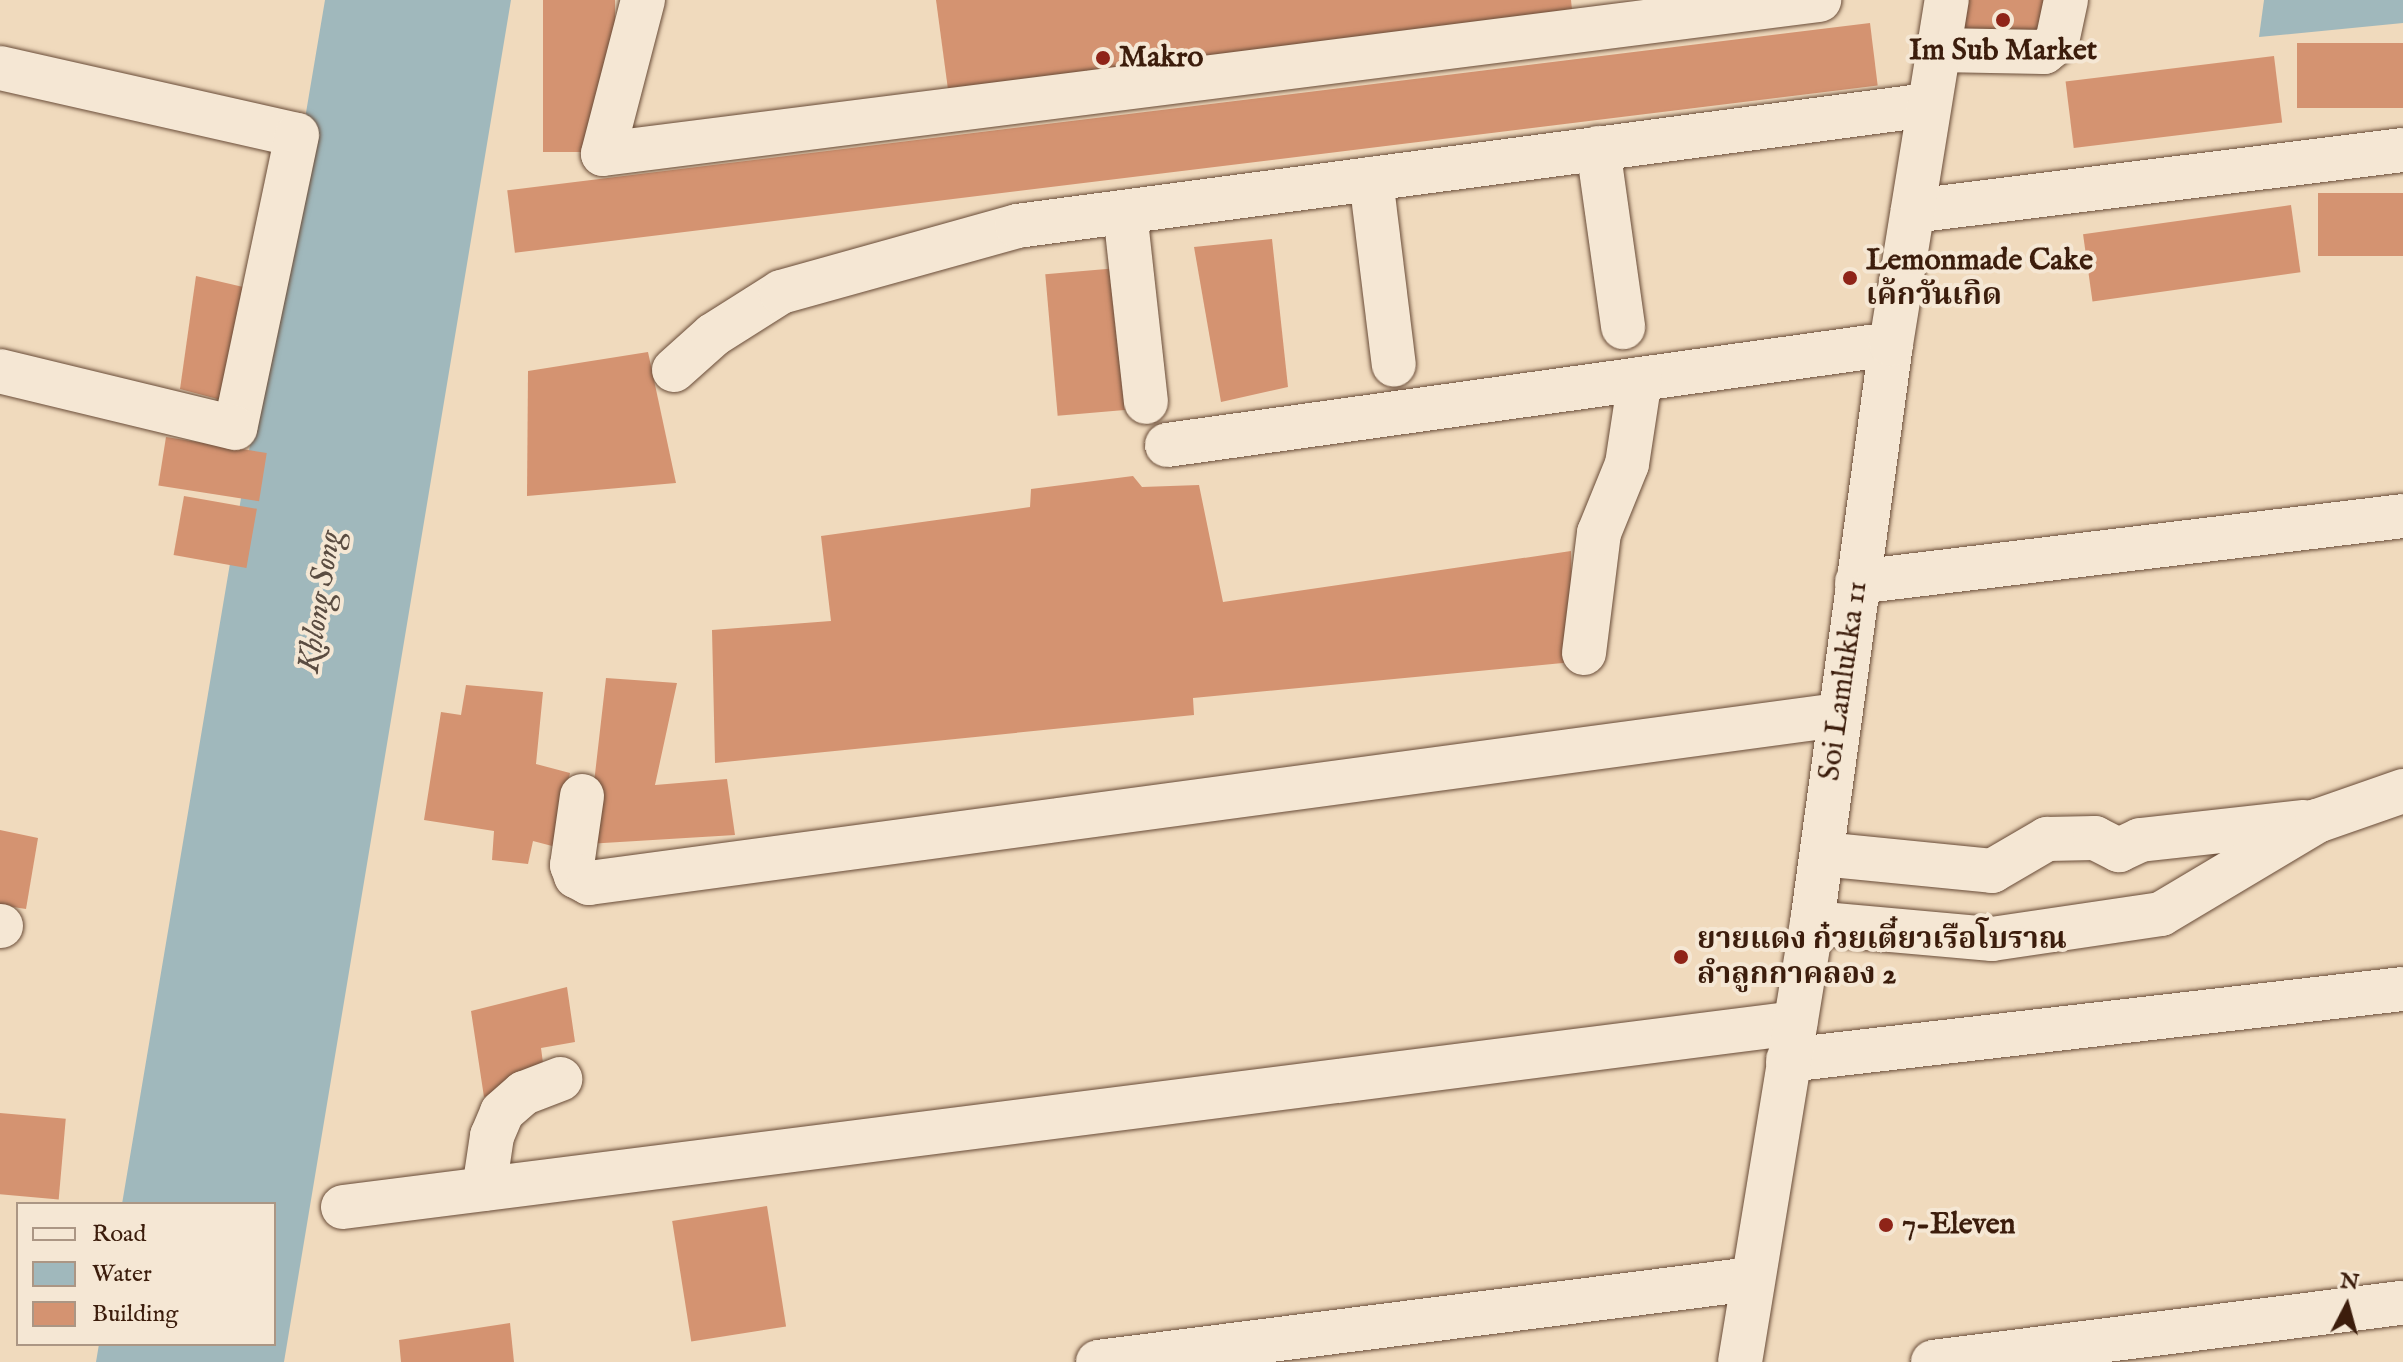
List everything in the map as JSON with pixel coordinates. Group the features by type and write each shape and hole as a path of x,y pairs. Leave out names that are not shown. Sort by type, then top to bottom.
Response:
{"street":[{"path":"643,0 603,154 1583,14 1819,0"},
{"name":"Soi Lamlukka 11","path":"1740,1362 1751,1279 1812,923 1891,344 1947,0"},
{"path":"1938,50 2044,52 2057,42 2066,0"},
{"path":"0,68 297,135 235,428 0,371"},
{"path":"674,370 713,335 781,292 1017,226 1928,105"},
{"path":"1598,148 1623,327"},
{"path":"1913,211 2403,150"},
{"path":"1371,179 1394,365"},
{"path":"1125,212 1146,402"},
{"path":"1167,445 1891,344"},
{"path":"1584,653 1599,533 1627,464 1640,379"},
{"path":"1857,582 2403,516"},
{"path":"582,796 572,865 576,876 589,883 1838,715"},
{"path":"1812,923 1992,939 2161,914 2317,821 2403,791"},
{"path":"1992,871 2047,839 2095,838 2119,850 2140,840 2317,821"},
{"path":"2140,840 2122,856 2110,878 2112,902 2123,912 2161,914"},
{"path":"1822,854 1992,871 2008,884 2012,899 2007,922 1992,939"},
{"path":"343,1207 1791,1042 2403,989"},
{"path":"484,1189 492,1136 502,1112 524,1093 560,1079"},
{"path":"1098,1362 1751,1279"},
{"path":"1933,1362 2403,1303"}],"water":[{"name":"Khlong Song","path":"325,0 511,0 284,1362 96,1362 99,1346 276,1346 276,1202 122,1202"},
{"path":"2264,0 2403,0 2403,23 2259,37"}],"building":[{"path":"543,0 615,0 615,152 543,152"},
{"name":"Makro","path":"936,0 1571,0 1573,19 949,97"},
{"name":"Im Sub Market","path":"1966,0 2047,0 2041,40 1959,40"},
{"path":"1870,23 1878,86 515,253 507,190"},
{"path":"2297,43 2403,43 2403,108 2297,108"},
{"path":"2274,56 2282,123 2074,148 2066,82"},
{"path":"2318,193 2403,193 2403,256 2318,256"},
{"path":"2291,205 2300,272 2093,302 2083,234"},
{"path":"1272,239 1288,387 1221,402 1194,247"},
{"path":"1118,268 1130,409 1058,416 1045,274"},
{"path":"196,276 264,292 240,405 180,389"},
{"path":"648,352 676,483 527,496 528,371"},
{"path":"166,437 267,453 259,501 158,485"},
{"path":"1133,476 1142,487 1199,485 1223,602 1571,551 1573,662 1193,698 1194,715 715,763 712,630 831,621 821,536 1030,507 1031,489"},
{"path":"184,496 257,509 246,568 174,555"},
{"path":"606,678 677,683 655,785 727,779 735,835 587,844"},
{"path":"466,685 543,692 536,764 570,773 556,847 533,841 528,864 492,860 494,831 424,820 441,712 461,715"},
{"path":"0,830 38,838 26,909 0,905"},
{"path":"567,987 575,1042 541,1048 545,1078 484,1097 471,1011"},
{"path":"0,1113 66,1119 59,1199 0,1194"},
{"path":"767,1206 786,1326 691,1342 672,1221"},
{"path":"510,1323 514,1362 401,1362 399,1340"}],"place":[{"name":"Im Sub Market","path":"2003,20"},
{"name":"Makro","path":"1103,58"},
{"name":"Lemonmade Cake เค้กวันเกิด","path":"1850,278"},
{"name":"ยายแดง ก๋วยเตี๋ยวเรือโบราณ ลำลูกกาคลอง 2","path":"1681,957"},
{"name":"7-Eleven","path":"1886,1225"}]}
